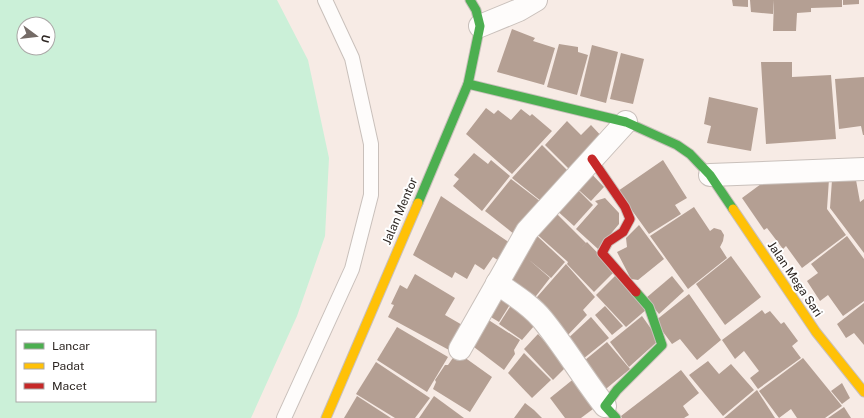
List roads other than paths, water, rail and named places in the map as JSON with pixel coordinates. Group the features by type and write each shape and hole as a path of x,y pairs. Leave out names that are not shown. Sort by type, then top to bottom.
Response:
{"street":[{"path":"470,0 478,18 519,10 536,0"},
{"name":"Jalan Mentor","path":"326,418 468,84 478,18"},
{"name":"Jalan Mega Sari","path":"468,84 626,122 677,145 690,154 710,175 816,332 864,392"},
{"path":"460,349 497,282 528,232 626,122"},
{"path":"592,159 625,206 630,219 623,232 608,242 602,253 649,308 662,345 617,390 610,412"},
{"path":"710,175 864,169"},
{"path":"497,282 542,318 574,360 589,386 610,412"}],"lane":[{"path":"284,418 352,269 371,195 371,144 352,58 325,0"}]}
